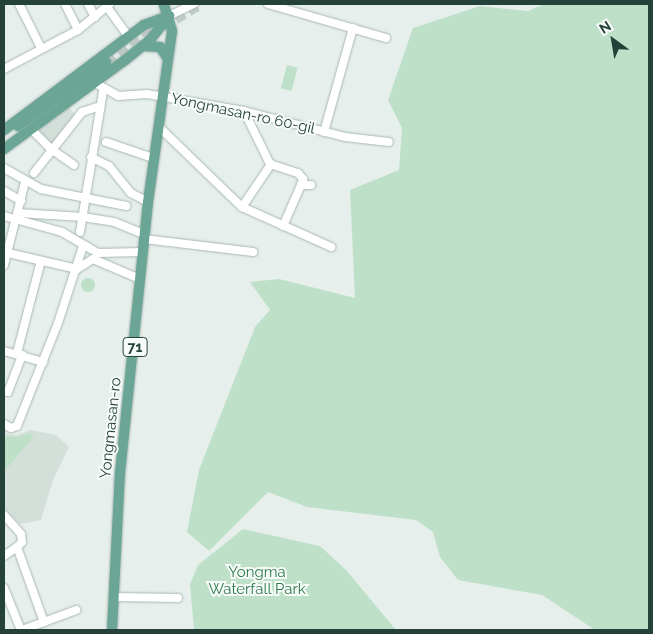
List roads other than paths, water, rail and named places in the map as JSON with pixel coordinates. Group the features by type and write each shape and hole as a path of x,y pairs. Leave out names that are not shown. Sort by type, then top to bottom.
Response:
{"main road":[{"name":"Yongmasan-ro","path":"112,630 120,473 142,252 172,29 164,4"},
{"path":"4,130 139,28 168,16"},
{"path":"4,149 95,84 146,44 168,16"},
{"path":"139,28 148,31 146,44"},
{"path":"146,44 160,47 168,59"},
{"path":"4,136 108,64 4,144"}],"street":[{"path":"19,4 41,48"},
{"path":"65,4 78,30"},
{"path":"88,4 95,17"},
{"path":"168,16 194,4"},
{"path":"268,4 386,38"},
{"path":"4,69 78,30 109,6 128,36"},
{"path":"324,132 353,28"},
{"path":"80,232 103,90 95,84"},
{"name":"Yongmasan-ro 60-gil","path":"103,90 118,96 147,94 244,111 324,132 389,142"},
{"path":"34,173 82,112 100,106"},
{"path":"244,111 271,164 297,173 303,179 284,226"},
{"path":"158,126 242,207 331,247"},
{"path":"32,130 51,149 74,164"},
{"path":"106,142 154,158"},
{"path":"91,157 110,166 131,193 148,202"},
{"path":"242,207 271,164"},
{"path":"4,168 25,182 68,197 86,198 126,206"},
{"path":"4,265 5,252 17,216 25,182"},
{"path":"301,185 310,185"},
{"path":"4,191 21,201"},
{"path":"4,216 82,216 114,222 144,236 253,252"},
{"path":"17,216 62,232 83,246 98,253 142,252"},
{"path":"4,424 11,428 17,426 77,270 83,246"},
{"path":"5,252 77,270 93,259 101,265 140,279"},
{"path":"4,391 8,392 19,354 41,261"},
{"path":"4,351 43,362"},
{"path":"4,515 21,534 22,542 4,556"},
{"path":"17,547 44,622"},
{"path":"4,588 22,630 76,610"},
{"path":"114,603 178,598"}],"tunnel":[{"path":"163,27 201,4"},
{"path":"106,62 163,21"}],"park label":[{"name":"Yongma Waterfall Park","path":"257,580"}]}
